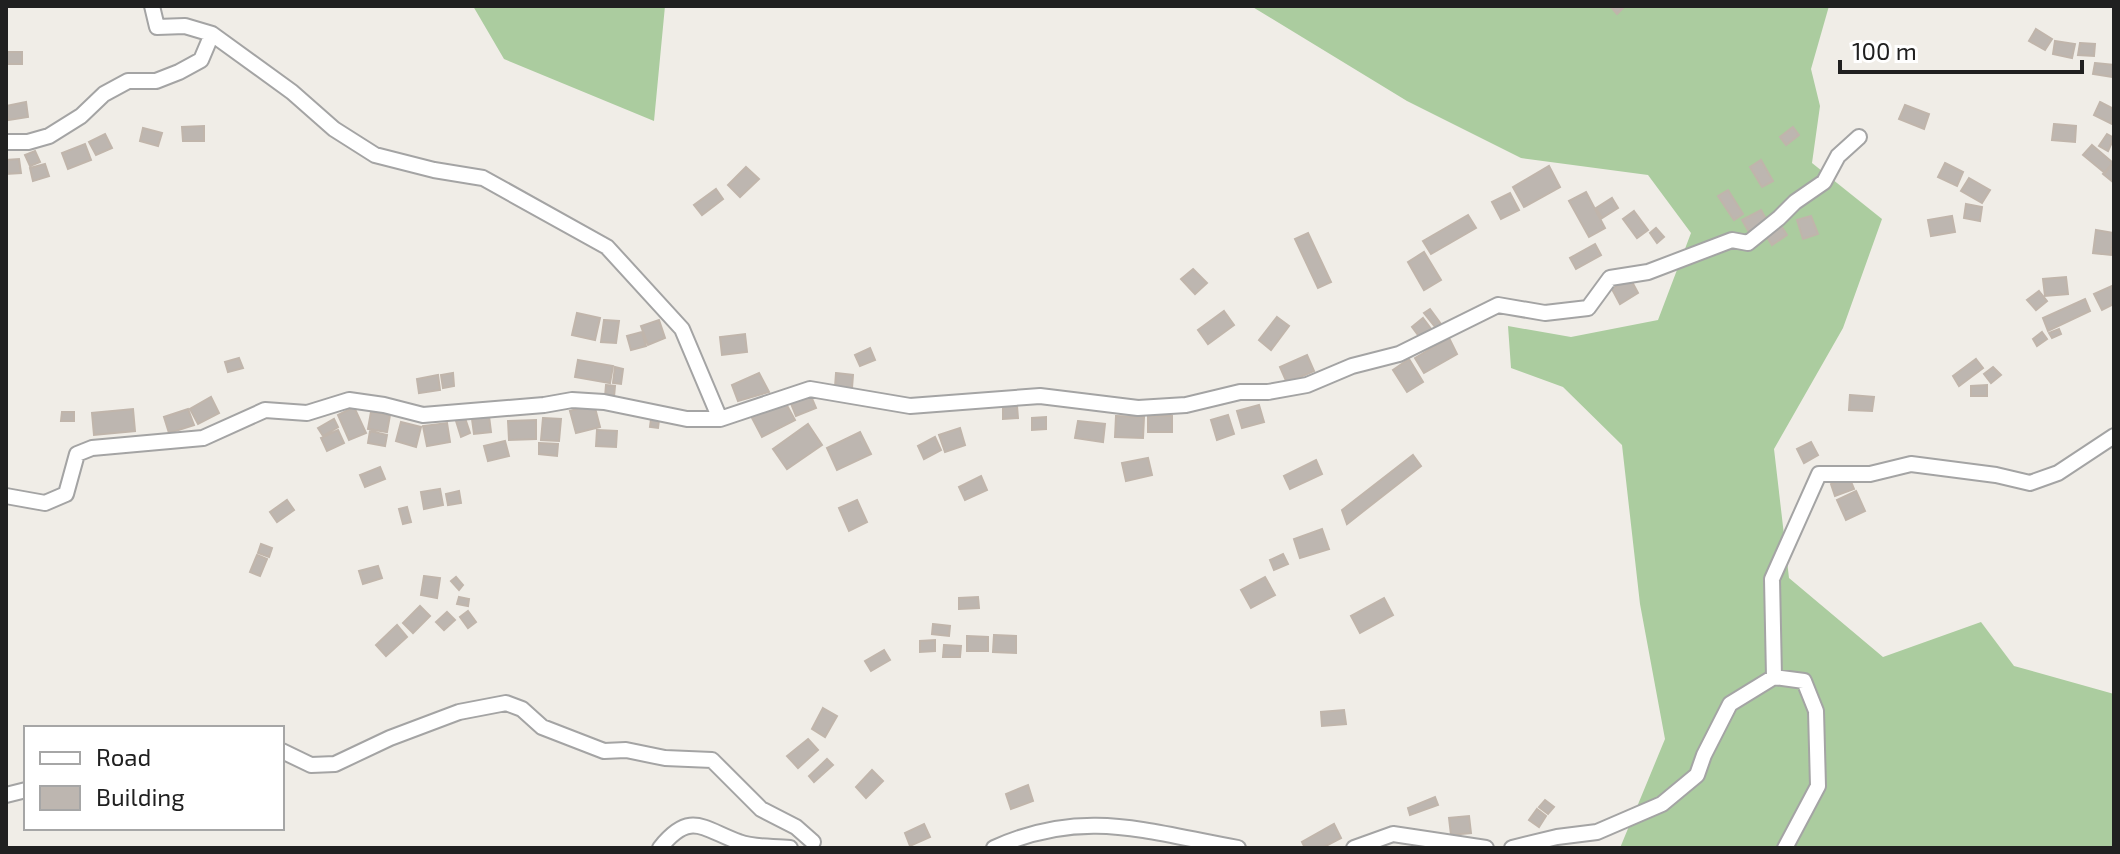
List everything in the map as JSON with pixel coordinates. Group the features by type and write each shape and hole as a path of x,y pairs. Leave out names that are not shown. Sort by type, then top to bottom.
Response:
{"street":[{"path":"152,6 157,27 185,26 212,34 292,92 334,129 375,155 483,178 607,247 682,329 720,419"},
{"path":"6,142 28,142 49,136 81,116 104,94 128,81 156,81 179,72 201,60 212,34"},
{"path":"6,496 45,503 66,494 77,454 92,448 203,438 265,410 307,413 349,400 423,415 572,400 604,402 687,419 720,419 810,389 910,406 1040,396 1138,408 1186,405 1240,392 1268,392 1307,385 1352,366 1399,354 1498,305 1545,313 1588,308 1610,278 1648,272 1732,240 1748,243 1795,202 1824,182 1838,156 1859,137"},
{"path":"1774,677 1772,579 1819,474 1870,474 1911,464 1996,475 2030,483 2058,473 2114,436"},
{"path":"1512,848 1557,837 1597,832 1662,804 1697,775 1730,704 1774,677 1804,681 1816,711 1818,786 1785,848"},
{"path":"284,752 311,765 335,764 390,738 459,712 506,703 522,709 542,727 604,751 626,750 665,758 712,760 761,809 796,827 813,842"},
{"path":"660,848 673,833 698,824 740,843 791,848 810,840 828,848"},
{"path":"994,848 1031,833 1082,824 1151,830 1238,848"},
{"path":"1354,848 1393,834 1486,848"}],"green space":[{"path":"473,6 665,6 654,121 504,59"},
{"path":"1251,6 1829,6 1811,69 1820,106 1812,163 1882,219 1843,328 1774,449 1789,578 1883,657 1981,622 2014,666 2114,694 2114,848 1620,848 1665,739 1640,604 1622,445 1563,387 1511,368 1508,326 1571,337 1658,320 1691,233 1648,175 1521,158 1407,101"}],"building":[{"path":"1610,6 1625,6 1617,14"},
{"path":"2036,29 2052,39 2045,50 2029,41"},
{"path":"2055,41 2075,44 2072,58 2053,54"},
{"path":"2080,43 2095,44 2094,56 2078,55"},
{"path":"6,52 22,52 22,64 6,64"},
{"path":"2095,63 2114,65 2113,77 2093,74"},
{"path":"26,102 28,117 8,120 6,106"},
{"path":"2100,102 2114,109 2112,124 2094,115"},
{"path":"1905,105 1929,114 1924,129 1899,119"},
{"path":"2054,124 2076,126 2075,142 2052,140"},
{"path":"204,126 204,141 183,141 182,127"},
{"path":"1793,127 1799,135 1786,145 1780,137"},
{"path":"143,128 162,133 158,146 140,141"},
{"path":"105,134 112,148 96,155 89,142"},
{"path":"2107,134 2114,138 2108,151 2099,146"},
{"path":"85,144 91,160 68,169 62,153"},
{"path":"2092,145 2113,163 2105,173 2083,155"},
{"path":"35,151 40,162 30,166 25,155"},
{"path":"19,159 21,173 6,174 6,160"},
{"path":"1761,160 1773,181 1762,187 1750,167"},
{"path":"1945,163 1963,172 1957,186 1938,177"},
{"path":"2114,163 2114,183 2103,174"},
{"path":"45,164 49,176 33,181 30,168"},
{"path":"1549,166 1560,187 1524,207 1513,187"},
{"path":"746,167 759,179 740,197 728,185"},
{"path":"1969,178 1990,190 1982,203 1961,191"},
{"path":"716,189 723,199 702,215 694,205"},
{"path":"1728,190 1743,214 1734,220 1718,196"},
{"path":"1586,192 1605,228 1589,237 1569,201"},
{"path":"1510,193 1519,210 1501,219 1492,202"},
{"path":"1612,198 1618,208 1602,218 1596,208"},
{"path":"1966,204 1982,207 1980,221 1964,218"},
{"path":"1761,210 1767,221 1749,232 1742,220"},
{"path":"1634,211 1648,230 1637,238 1623,219"},
{"path":"1468,215 1476,228 1431,254 1423,241"},
{"path":"1811,216 1818,234 1803,239 1797,220"},
{"path":"1952,216 1955,232 1931,236 1928,220"},
{"path":"1780,224 1787,235 1772,245 1765,234"},
{"path":"1656,228 1664,237 1657,243 1650,233"},
{"path":"2096,230 2114,233 2111,255 2093,253"},
{"path":"1308,233 1331,282 1318,288 1295,239"},
{"path":"1595,244 1601,255 1576,269 1570,258"},
{"path":"1424,252 1441,280 1424,290 1408,262"},
{"path":"1193,269 1207,283 1195,294 1181,279"},
{"path":"2066,277 2068,294 2045,296 2043,279"},
{"path":"1630,278 1638,293 1620,304 1612,289"},
{"path":"2114,285 2114,304 2102,310 2094,294"},
{"path":"2039,291 2047,301 2036,310 2027,300"},
{"path":"2085,299 2090,311 2048,331 2043,318"},
{"path":"1430,309 1441,324 1436,328 1424,313"},
{"path":"1224,311 1234,325 1208,344 1198,330"},
{"path":"577,313 600,318 595,340 572,335"},
{"path":"1277,317 1289,326 1271,350 1259,340"},
{"path":"1423,318 1432,330 1421,339 1412,327"},
{"path":"604,320 619,321 616,343 601,342"},
{"path":"659,320 665,338 648,345 641,326"},
{"path":"2059,329 2061,334 2052,338 2049,333"},
{"path":"642,332 646,346 631,350 627,336"},
{"path":"2042,332 2047,339 2037,346 2033,339"},
{"path":"745,334 747,352 722,355 720,337"},
{"path":"1449,338 1457,354 1424,373 1415,358"},
{"path":"870,348 875,360 860,366 855,355"},
{"path":"1307,355 1314,371 1287,383 1280,367"},
{"path":"239,358 243,368 228,372 225,362"},
{"path":"1409,359 1423,382 1407,392 1393,370"},
{"path":"1976,359 1983,368 1959,386 1953,376"},
{"path":"578,360 613,366 610,383 575,377"},
{"path":"615,367 623,369 621,384 613,383"},
{"path":"1993,367 2001,375 1991,383 1984,374"},
{"path":"453,373 454,386 443,388 441,375"},
{"path":"759,373 769,392 738,401 732,385"},
{"path":"836,373 853,375 852,388 835,387"},
{"path":"438,375 440,390 419,393 417,379"},
{"path":"606,385 615,386 614,397 605,397"},
{"path":"1987,385 1987,396 1971,396 1971,386"},
{"path":"810,394 816,408 796,416 790,401"},
{"path":"1850,395 1874,397 1872,411 1849,410"},
{"path":"211,397 219,413 198,424 190,409"},
{"path":"784,400 795,420 762,437 752,418"},
{"path":"594,404 600,427 576,433 570,411"},
{"path":"1259,405 1264,422 1242,428 1237,411"},
{"path":"1003,406 1017,406 1018,418 1003,419"},
{"path":"354,407 366,433 349,440 338,415"},
{"path":"133,409 135,431 94,435 92,413"},
{"path":"188,409 194,425 169,433 164,417"},
{"path":"62,412 74,412 74,421 61,421"},
{"path":"371,412 390,415 387,432 368,429"},
{"path":"1228,415 1234,434 1217,440 1211,420"},
{"path":"489,416 491,432 474,434 472,419"},
{"path":"1116,416 1144,417 1143,438 1115,437"},
{"path":"1148,416 1172,416 1172,432 1148,432"},
{"path":"1046,417 1046,429 1032,430 1032,418"},
{"path":"465,418 470,433 461,437 456,421"},
{"path":"543,418 561,419 559,441 541,440"},
{"path":"334,419 338,427 323,436 318,428"},
{"path":"651,419 659,420 658,428 650,427"},
{"path":"536,420 536,439 509,440 508,421"},
{"path":"1078,421 1105,424 1103,442 1075,438"},
{"path":"401,422 421,427 416,447 396,441"},
{"path":"447,423 450,442 427,446 423,426"},
{"path":"808,424 822,445 787,469 773,449"},
{"path":"960,428 965,445 945,452 939,435"},
{"path":"338,430 344,443 327,451 321,438"},
{"path":"597,430 617,431 616,447 596,446"},
{"path":"370,431 387,435 385,446 368,443"},
{"path":"860,432 871,454 837,470 827,448"},
{"path":"935,437 941,450 924,459 918,446"},
{"path":"505,441 509,456 488,461 484,446"},
{"path":"1811,442 1818,455 1804,463 1797,449"},
{"path":"539,443 558,444 557,456 539,454"},
{"path":"1413,455 1421,466 1347,524 1342,510"},
{"path":"1148,458 1152,475 1126,481 1122,463"},
{"path":"1316,460 1322,474 1290,489 1284,476"},
{"path":"380,467 385,479 365,487 360,475"},
{"path":"981,476 987,490 965,500 959,487"},
{"path":"1849,477 1854,489 1835,496 1831,484"},
{"path":"440,489 443,505 424,509 421,492"},
{"path":"459,491 461,503 448,505 446,494"},
{"path":"1856,491 1865,511 1846,520 1837,500"},
{"path":"287,500 294,510 277,522 270,512"},
{"path":"857,500 867,522 849,531 839,508"},
{"path":"407,507 411,522 403,524 399,509"},
{"path":"1322,529 1329,549 1300,558 1294,539"},
{"path":"261,544 272,548 269,557 258,553"},
{"path":"1283,554 1288,564 1274,570 1270,560"},
{"path":"257,555 267,559 260,576 250,572"},
{"path":"378,566 382,578 363,584 359,571"},
{"path":"424,576 440,578 437,598 421,595"},
{"path":"456,577 463,585 459,590 451,581"},
{"path":"1265,577 1275,595 1251,608 1241,590"},
{"path":"459,597 469,599 468,606 457,604"},
{"path":"978,597 979,608 959,609 959,598"},
{"path":"1384,598 1393,615 1360,633 1351,616"},
{"path":"420,606 430,616 413,633 403,623"},
{"path":"468,611 476,622 468,628 460,617"},
{"path":"447,612 455,620 444,630 436,622"},
{"path":"933,624 950,626 949,636 932,634"},
{"path":"397,625 407,637 386,656 376,645"},
{"path":"994,635 1016,636 1016,653 993,652"},
{"path":"967,636 988,637 988,651 967,651"},
{"path":"935,640 935,651 920,652 920,641"},
{"path":"944,645 961,646 960,657 943,657"},
{"path":"884,650 890,660 871,671 865,661"},
{"path":"823,708 837,716 825,737 812,729"},
{"path":"1344,710 1346,724 1322,726 1321,712"},
{"path":"808,739 818,750 798,768 787,756"},
{"path":"827,759 833,765 814,782 809,776"},
{"path":"872,770 883,781 866,798 856,787"},
{"path":"1028,785 1033,801 1011,809 1006,794"},
{"path":"1435,797 1438,805 1410,815 1408,808"},
{"path":"1545,800 1554,807 1548,814 1539,807"},
{"path":"1537,809 1546,816 1539,827 1529,820"},
{"path":"1469,816 1471,833 1451,835 1449,818"},
{"path":"924,824 930,837 910,846 905,833"},
{"path":"1334,824 1341,838 1322,848 1305,848 1302,842"}]}
